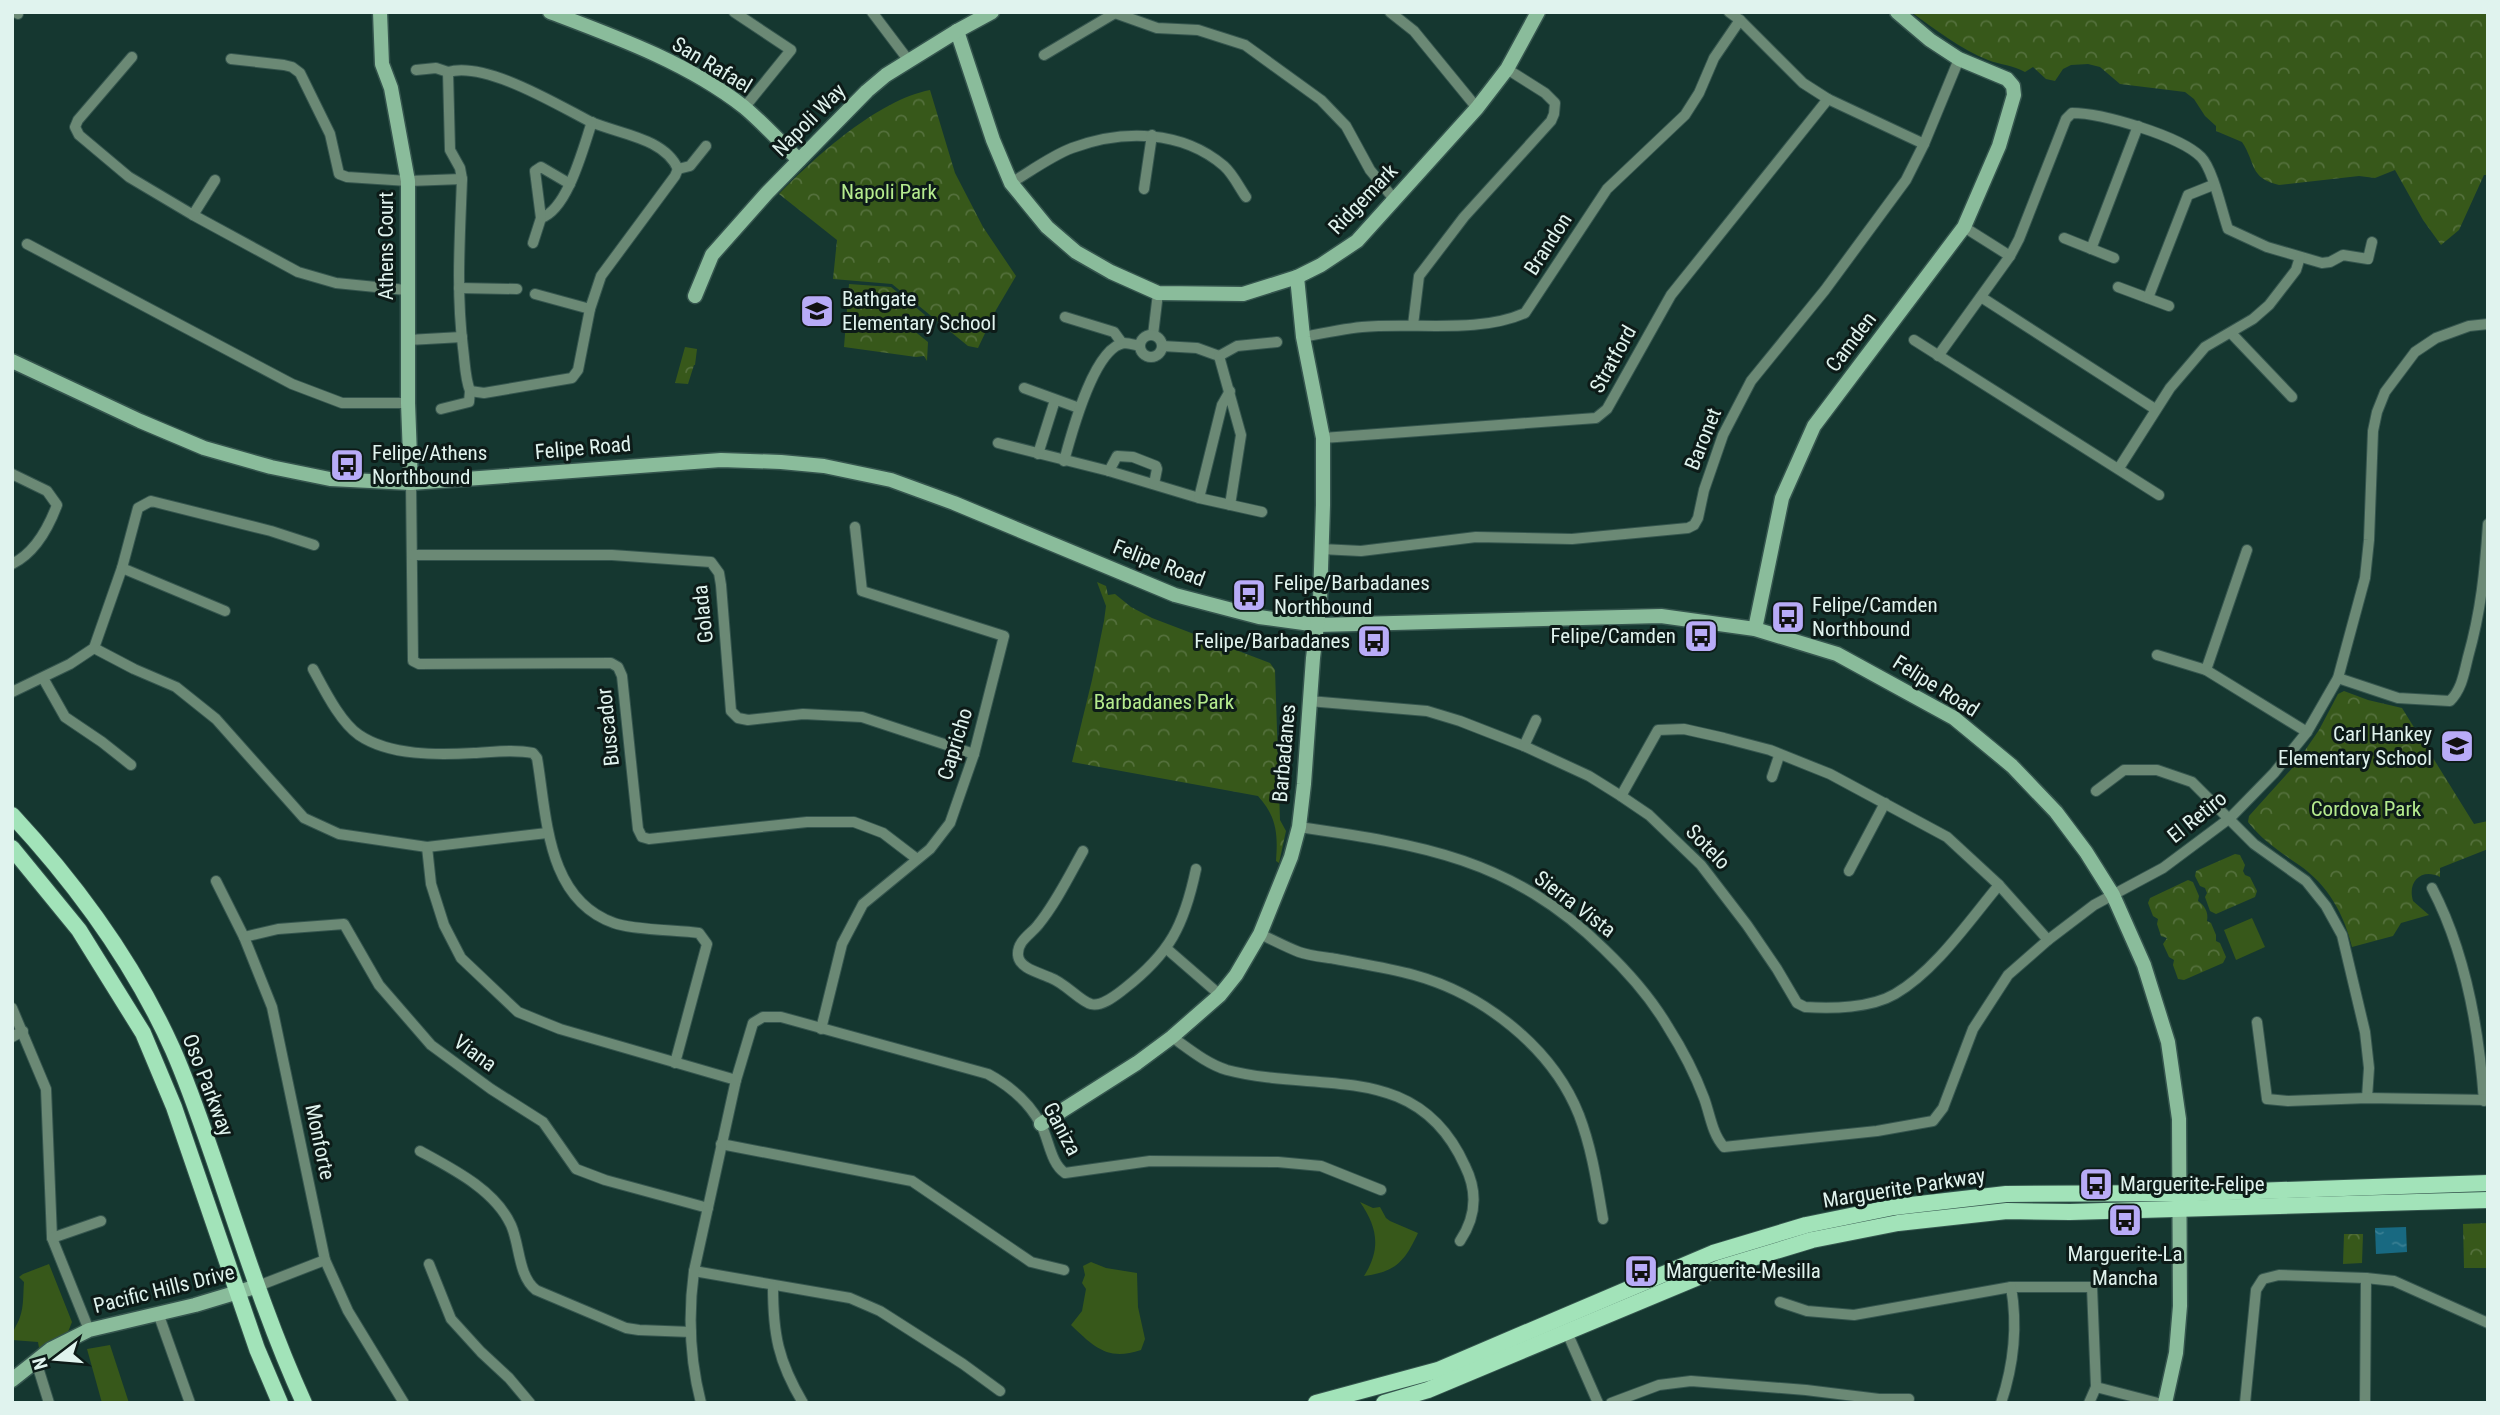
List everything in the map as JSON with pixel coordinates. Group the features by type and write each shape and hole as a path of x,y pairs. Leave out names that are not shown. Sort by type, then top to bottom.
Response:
{"main road":[{"name":"Oso Parkway","path":"12,815 68,878 91,909 158,1018 197,1110 279,1348 304,1403"},
{"name":"Oso Parkway","path":"12,848 79,930 143,1033 174,1107 257,1349 280,1403"},
{"name":"Marguerite Parkway","path":"1384,1403 1428,1390 1568,1334 1720,1268 1812,1240 1898,1223 2007,1211 2070,1212 2180,1200 2488,1183"},
{"name":"Marguerite Parkway","path":"1316,1403 1438,1370 1713,1254 1805,1225 1894,1207 2006,1194 2180,1200 2488,1200"}],"street":[{"name":"Athens Court","path":"380,12 382,64 391,88 408,181 406,290 411,483"},
{"name":"San Rafael","path":"550,12 668,61 708,82 744,108 799,160"},
{"path":"734,12 791,50 744,108"},
{"path":"872,12 909,61"},
{"name":"Napoli Way","path":"695,296 712,255 867,91 886,75 992,12"},
{"path":"1390,12 1414,31 1477,108"},
{"path":"1729,12 1803,83 1828,99 1924,144"},
{"path":"1897,12 1930,40 1959,59"},
{"path":"1044,55 1115,13 1157,28 1198,30 1245,45 1321,100 1346,126 1370,170 1394,199"},
{"name":"Ridgemark","path":"957,31 993,140 1011,183 1047,227 1076,252 1111,272 1158,293 1242,294 1321,265 1357,241 1477,108 1507,69 1532,14"},
{"name":"Brandon","path":"1303,337 1362,327 1454,325 1509,320 1530,309 1607,189 1685,115 1699,93 1714,58 1740,20"},
{"path":"132,57 78,120 75,127 79,135 129,177 298,272 336,283 406,290"},
{"path":"231,59 284,65 300,73 330,134 339,174 347,177 408,181 461,179"},
{"name":"Camden","path":"1755,629 1782,498 1814,426 1964,227 1999,146 2014,95 2013,86 2007,79 1959,59"},
{"name":"Baronet","path":"1321,549 1361,551 1476,537 1572,539 1688,528 1694,525 1723,435 1751,381 1877,222 1906,180 1959,59"},
{"path":"416,70 439,68 448,72 471,72 532,90 592,122 645,140 669,156 678,169"},
{"path":"1413,325 1419,276 1464,217 1551,121 1554,114 1555,103 1545,93 1507,69"},
{"path":"441,409 469,402 470,391 461,337 461,179 460,168 450,150 448,72"},
{"name":"Stratford","path":"1323,438 1596,418 1607,409 1671,295 1828,99"},
{"path":"1938,356 2010,256 2068,115 2076,112 2156,131 2200,156 2208,168 2228,229 2267,247 2322,263 2343,255 2366,260 2369,258 2372,242"},
{"path":"541,218 550,215 570,184 592,122"},
{"path":"2091,249 2138,126"},
{"path":"1011,183 1071,148 1115,138 1152,135 1194,145 1226,168 1246,197"},
{"path":"1144,189 1152,135"},
{"path":"678,169 690,166 706,146"},
{"path":"533,243 541,218 536,171 541,167 570,184"},
{"path":"470,391 484,393 572,378 578,370 590,309 601,276 678,169"},
{"path":"193,215 215,180"},
{"path":"2148,298 2189,195 2213,185"},
{"path":"1964,227 2010,256"},
{"path":"2063,238 2114,258"},
{"path":"27,244 292,384 342,402 408,403"},
{"path":"2119,468 2155,409 2205,347 2253,319 2274,299 2296,270 2300,257"},
{"name":"Barbadanes","path":"1041,1124 1137,1063 1220,995 1236,975 1260,934 1292,857 1299,827 1318,625 1323,438 1303,337 1297,276"},
{"path":"2118,287 2169,306"},
{"path":"459,288 517,289"},
{"path":"1153,335 1158,293"},
{"path":"535,294 590,309"},
{"path":"1981,298 2155,409"},
{"path":"1065,317 1114,332 1122,343 1140,346"},
{"name":"El Retiro","path":"1724,1147 1878,1131 1933,1121 1943,1108 1973,1028 2008,975 2094,905 2163,868 2231,818 2274,773 2306,732 2338,678 2365,578 2373,431 2385,392 2414,352 2436,338 2469,326 2488,324"},
{"path":"2231,333 2292,397"},
{"path":"1153,335 1159,339 1162,346 1159,353 1149,356 1143,353 1140,346 1144,337 1153,335"},
{"path":"408,340 461,337"},
{"path":"1914,340 2159,495"},
{"path":"1162,346 1197,348 1219,356 1237,346 1277,341"},
{"path":"1064,461 1079,408 1094,374 1122,343"},
{"path":"1219,356 1241,435 1230,505"},
{"name":"Felipe Road","path":"12,360 140,421 204,448 271,467 330,479 411,483 721,460 824,466 891,481 954,503 1175,595 1259,617 1318,625 1661,616 1755,629 1837,654 1954,718 2012,766 2056,811 2086,852 2113,895 2144,965 2170,1051 2179,1119 2180,1306 2176,1353 2165,1403"},
{"path":"1024,388 1079,408"},
{"path":"1199,498 1222,405 1230,391"},
{"path":"1038,454 1055,400"},
{"path":"998,443 1109,471 1199,498 1262,512"},
{"path":"1109,471 1118,456 1133,457 1156,466 1154,484"},
{"path":"12,474 47,491 57,505 49,525 25,558 12,565"},
{"name":"Buscador","path":"411,483 413,661 419,664 611,663 618,667 622,676 638,829 642,837 649,839 807,822 854,822 883,833 917,859"},
{"path":"12,692 43,678 94,648 122,568 138,508 151,501 271,531 314,545"},
{"path":"2338,678 2398,698 2450,701 2458,692 2484,587 2488,524"},
{"name":"Capricho","path":"821,1030 842,944 863,904 930,849 950,823 974,754 1004,636 862,591 855,527"},
{"path":"2206,670 2247,550"},
{"name":"Golada","path":"412,555 612,555 711,562 719,573 731,711 738,718 748,720 803,714 862,716 974,754"},
{"path":"122,568 225,611"},
{"path":"94,648 176,687 216,719 304,818 339,834 427,847 547,833"},
{"path":"2157,655 2206,670 2306,732"},
{"path":"313,669 328,698 350,726 358,734 383,746 425,753 533,753 537,758 547,833 558,865 572,892 598,915 615,924 699,933 705,939 707,944 675,1063"},
{"path":"43,678 65,717 131,765"},
{"name":"Sotelo","path":"1310,701 1427,711 1492,732 1589,776 1649,815 1701,865 1747,925 1797,1003 1805,1007 1868,1003 1894,995 1920,975 1999,886"},
{"path":"1524,746 1536,720"},
{"path":"1621,796 1658,730 1684,729 1770,750 1779,756 1830,774 1947,837 1999,886 2048,940"},
{"path":"1772,777 1779,756"},
{"path":"2096,791 2124,770 2157,770 2192,782 2231,818 2254,844 2306,881 2326,906 2342,935 2365,1032 2370,1068 2367,1098"},
{"path":"1849,871 1885,803"},
{"name":"Sierra Vista","path":"1299,827 1397,842 1443,853 1499,874 1551,904 1585,931 1624,968 1660,1013 1693,1072 1704,1096 1716,1135 1724,1147"},
{"path":"427,847 431,884 444,925 461,958 518,1012 560,1029 736,1080 690,1299 692,1360 701,1403"},
{"path":"1083,851 1050,908 1023,940 1018,953 1019,960 1027,968 1063,982 1089,1004 1100,1004 1118,993 1144,973 1167,949 1185,912 1196,869"},
{"name":"Monforte","path":"216,881 244,937 272,1007 325,1260 348,1311 404,1403"},
{"path":"2257,1022 2267,1099 2486,1100 2470,998 2448,919 2432,888"},
{"name":"Viana","path":"244,937 278,929 344,924 379,985 431,1045 543,1122 576,1169 605,1180 708,1208"},
{"path":"1260,934 1301,952 1414,975 1448,987 1503,1020 1530,1043 1560,1079 1578,1113 1590,1148 1603,1219"},
{"path":"1167,949 1220,995"},
{"path":"12,1008 46,1089 52,1238 89,1330"},
{"name":"Ganiza","path":"736,1080 753,1023 764,1017 781,1017 821,1030 969,1067 1003,1082 1024,1099 1041,1124 1057,1165 1065,1173 1150,1161 1278,1163 1321,1166 1381,1190"},
{"path":"12,1037 23,1031"},
{"path":"1172,1037 1207,1061 1225,1069 1265,1077 1375,1089 1408,1100 1432,1117 1456,1144 1470,1177 1474,1212 1461,1241"},
{"path":"721,1144 912,1181 1031,1262 1064,1270"},
{"path":"421,1151 486,1193 502,1210 515,1236 527,1280 536,1290 626,1328 639,1331 691,1332"},
{"path":"52,1238 101,1221"},
{"path":"258,1286 325,1260"},
{"path":"429,1264 451,1319 530,1403"},
{"path":"694,1271 850,1298 880,1311 1000,1391"},
{"path":"2245,1403 2256,1290 2263,1279 2279,1275 2394,1280 2488,1323"},
{"path":"2365,1403 2366,1278"},
{"name":"Pacific Hills Drive","path":"12,1380 51,1349 89,1330 258,1286"},
{"path":"773,1286 776,1344 790,1382 803,1403"},
{"path":"2001,1403 2014,1348 2016,1315 2011,1287"},
{"path":"1780,1302 1807,1311 1854,1315 2011,1287 2092,1287 2096,1387 2089,1403"},
{"path":"159,1313 190,1403"},
{"path":"1561,1318 1598,1403"},
{"path":"36,1361 49,1403"},
{"path":"1611,1403 1659,1385 1699,1380 1879,1399 1909,1399"},
{"path":"2096,1387 2158,1403"}],"green space":[{"path":"1911,12 2488,12 2488,175 2484,175 2459,230 2441,245 2423,220 2395,170 2375,178 2359,176 2279,185 2269,182 2258,174 2242,142 2216,131 2216,126 2185,92 2120,84 2100,67 2088,64 2071,65 2063,69 2055,81 2046,79 2033,67 2025,72 1978,55"},
{"name":"Napoli Park","path":"930,90 955,173 983,227 1016,276 978,348 968,346 892,284 833,279 837,240 779,194 829,147 869,117 910,96"},
{"path":"849,284 891,287 925,315 913,330 928,342 927,361 924,356 844,347"},
{"path":"685,347 697,349 695,365 688,384 675,383"},
{"name":"Barbadanes Park","path":"1097,582 1106,586 1108,595 1115,594 1131,607 1152,618 1270,663 1275,670 1280,820 1286,831 1279,863 1276,861 1277,842 1273,819 1258,796 1072,762 1104,621 1106,606"},
{"name":"Cordova Park","path":"2344,691 2402,708 2474,824 2488,821 2488,849 2440,868 2440,877 2427,874 2414,882 2413,901 2429,915 2401,923 2393,936 2352,947 2339,912 2326,891 2309,873 2265,840 2248,822 2249,816 2295,765 2319,730 2338,694"},
{"path":"2235,854 2240,855 2245,865 2243,871 2250,877 2257,891 2255,897 2216,914 2210,911 2205,897 2207,893 2195,876 2196,871"},
{"path":"2188,880 2193,882 2199,896 2198,901 2206,909 2207,921 2211,923 2216,941 2220,943 2226,957 2223,963 2184,980 2178,979 2174,960 2169,957 2163,944 2167,938 2161,936 2158,919 2153,916 2148,903 2150,898"},
{"path":"2252,918 2265,947 2236,960 2224,930"},
{"path":"1360,1202 1373,1208 1380,1207 1390,1221 1418,1233 1409,1251 1398,1264 1384,1272 1364,1276 1373,1257 1375,1239 1371,1221"},
{"path":"2488,1223 2488,1268 2464,1268 2463,1224"},
{"path":"2344,1234 2363,1234 2362,1263 2343,1264"},
{"path":"1091,1262 1106,1268 1137,1273 1138,1307 1145,1339 1141,1350 1111,1353 1095,1346 1071,1325 1082,1311 1086,1289 1082,1283 1085,1275 1083,1266"},
{"path":"49,1264 72,1322 68,1332 32,1354 39,1348 38,1342 12,1340 23,1304 24,1282 19,1277"},
{"path":"110,1345 129,1403 102,1403 87,1349"}],"water":[{"path":"2406,1227 2407,1252 2376,1254 2375,1228"}],"place":[{"name":"Bathgate Elementary School","path":"817,311"},
{"name":"Felipe/Athens Northbound","path":"347,465"},
{"name":"Felipe/Barbadanes Northbound","path":"1249,595"},
{"name":"Felipe/Camden Northbound","path":"1788,617"},
{"name":"Felipe/Camden","path":"1701,636"},
{"name":"Felipe/Barbadanes","path":"1374,641"},
{"name":"Carl Hankey Elementary School","path":"2457,746"},
{"name":"Marguerite-Felipe","path":"2096,1184"},
{"name":"Marguerite-La Mancha","path":"2125,1220"},
{"name":"Marguerite-Mesilla","path":"1641,1271"}]}
